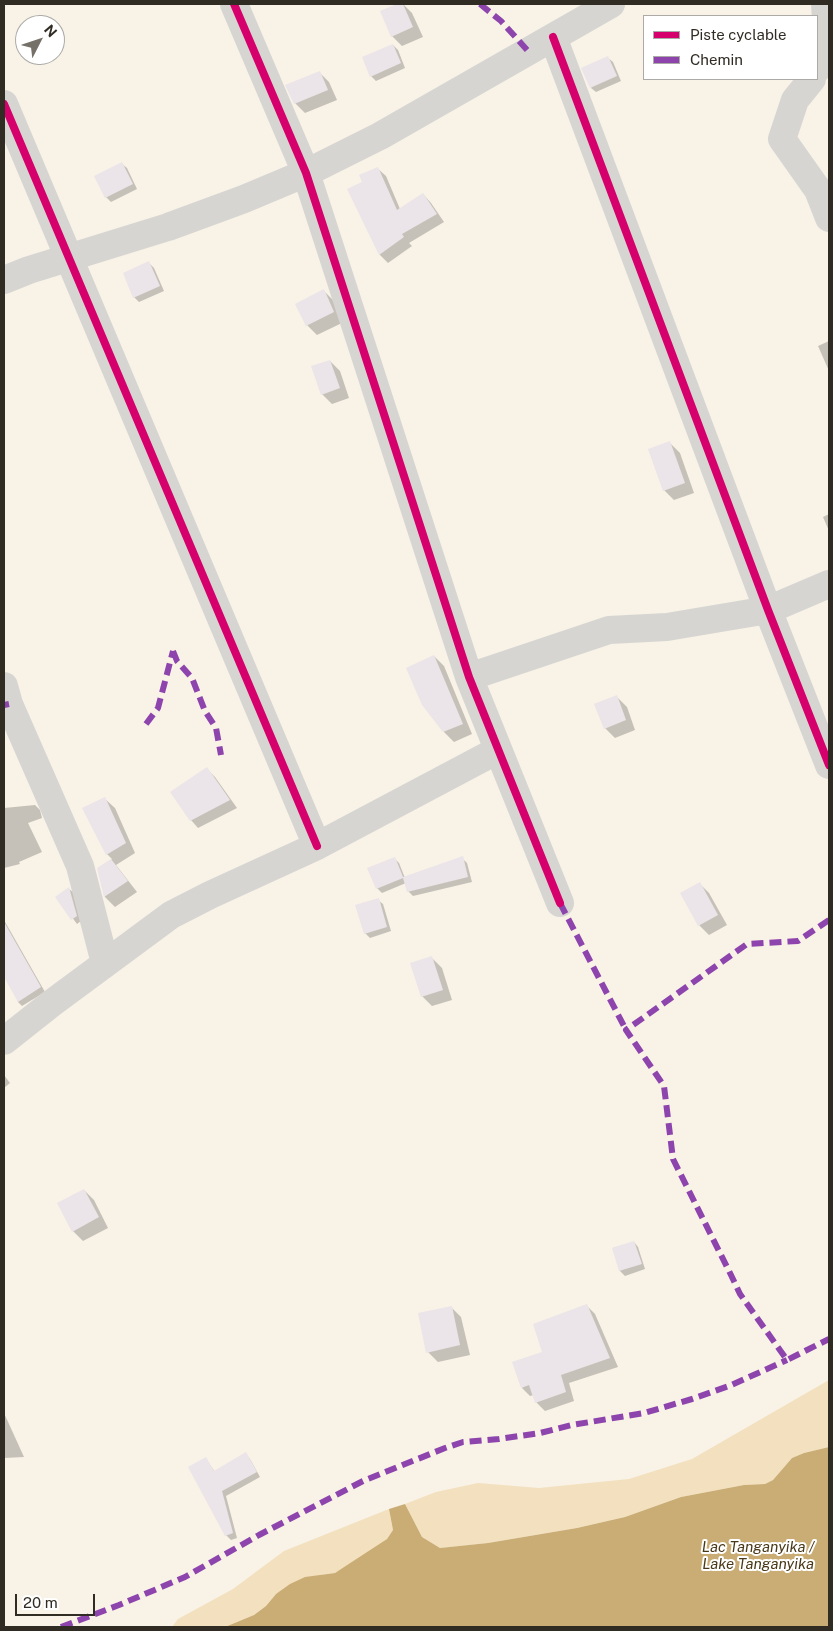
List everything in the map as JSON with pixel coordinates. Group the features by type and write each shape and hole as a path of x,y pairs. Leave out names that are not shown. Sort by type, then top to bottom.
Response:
{"street":[{"path":"234,4 306,173 469,677 560,904"},
{"path":"4,280 69,257 168,227 244,200 306,173 380,136 610,4"},
{"path":"818,66 827,38 825,4"},
{"path":"553,38 768,610 829,765"},
{"path":"811,80 795,100 782,139 818,190 829,218"},
{"path":"4,104 317,846"},
{"path":"469,677 609,630 667,627 768,610 829,584"},
{"path":"4,686 9,704 80,866 105,963"},
{"path":"4,1041 105,963 171,916 210,895 317,846 498,750"}],"shaded area":[{"path":"829,1380 829,1447 792,1458 773,1480 765,1484 744,1485 681,1497 625,1517 577,1528 488,1543 440,1548 422,1537 405,1504 436,1492 478,1483 539,1488 629,1479 692,1459"},
{"path":"389,1509 393,1530 387,1539 348,1566 335,1573 320,1575 276,1594 266,1606 254,1615 225,1627 172,1627 178,1619 233,1589 284,1551"}],"water":[{"name":"Lac Tanganyika / Lake Tanganyika","path":"829,1447 829,1627 225,1627 254,1615 266,1606 276,1594 290,1584 305,1577 335,1573 387,1539 393,1530 389,1509 405,1504 422,1537 440,1548 488,1543 577,1528 625,1517 681,1497 744,1485 765,1484 773,1480 792,1458"}],"building":[{"path":"397,4 403,4 413,27 391,37 380,11"},
{"path":"393,44 401,63 370,77 362,57"},
{"path":"608,56 617,76 590,88 581,68"},
{"path":"320,71 328,90 294,104 285,85"},
{"path":"122,162 133,184 105,198 94,176"},
{"path":"378,167 397,210 423,193 437,214 402,234 404,237 379,255 347,189 362,182 359,175"},
{"path":"149,261 160,286 133,298 123,273"},
{"path":"324,289 334,312 306,326 295,304"},
{"path":"330,360 340,388 321,395 311,366"},
{"path":"670,441 685,483 663,491 648,449"},
{"path":"434,655 463,724 443,732 422,705 406,668"},
{"path":"617,695 626,720 604,729 594,704"},
{"path":"207,767 230,800 190,821 170,792"},
{"path":"105,797 126,843 106,855 82,808"},
{"path":"463,856 468,877 407,892 403,878 376,889 367,868 395,857 403,877"},
{"path":"111,859 128,881 104,897 97,868"},
{"path":"700,882 718,915 698,926 680,893"},
{"path":"69,887 77,916 71,920 55,897"},
{"path":"379,898 387,927 364,934 355,905"},
{"path":"4,922 41,987 18,1002 4,977"},
{"path":"432,956 443,990 421,997 410,963"},
{"path":"84,1189 99,1217 72,1232 57,1203"},
{"path":"634,1241 642,1264 619,1271 612,1248"},
{"path":"587,1304 610,1358 561,1375 566,1392 535,1403 529,1385 521,1388 512,1362 542,1352 533,1324"},
{"path":"452,1306 460,1345 426,1353 418,1313"},
{"path":"246,1452 257,1472 222,1491 233,1533 225,1536 188,1467 206,1457 214,1471"}],"marked path":[{"path":"480,4 501,21 528,51"},
{"path":"173,651 177,661 192,678 205,711 216,728 221,755"},
{"path":"146,724 158,708 173,651"},
{"path":"4,705 9,704"},
{"path":"560,903 626,1030"},
{"path":"829,920 798,941 747,944 626,1030 664,1086 673,1159 740,1294 787,1360 829,1339"},
{"path":"61,1627 185,1577 259,1535 363,1481 445,1448 463,1442 540,1433 572,1425 644,1413 729,1386 787,1360"}],"cycle path":[{"path":"234,4 306,173 469,677 560,903"},
{"path":"553,37 768,610 829,765"},
{"path":"4,104 317,846"}]}
